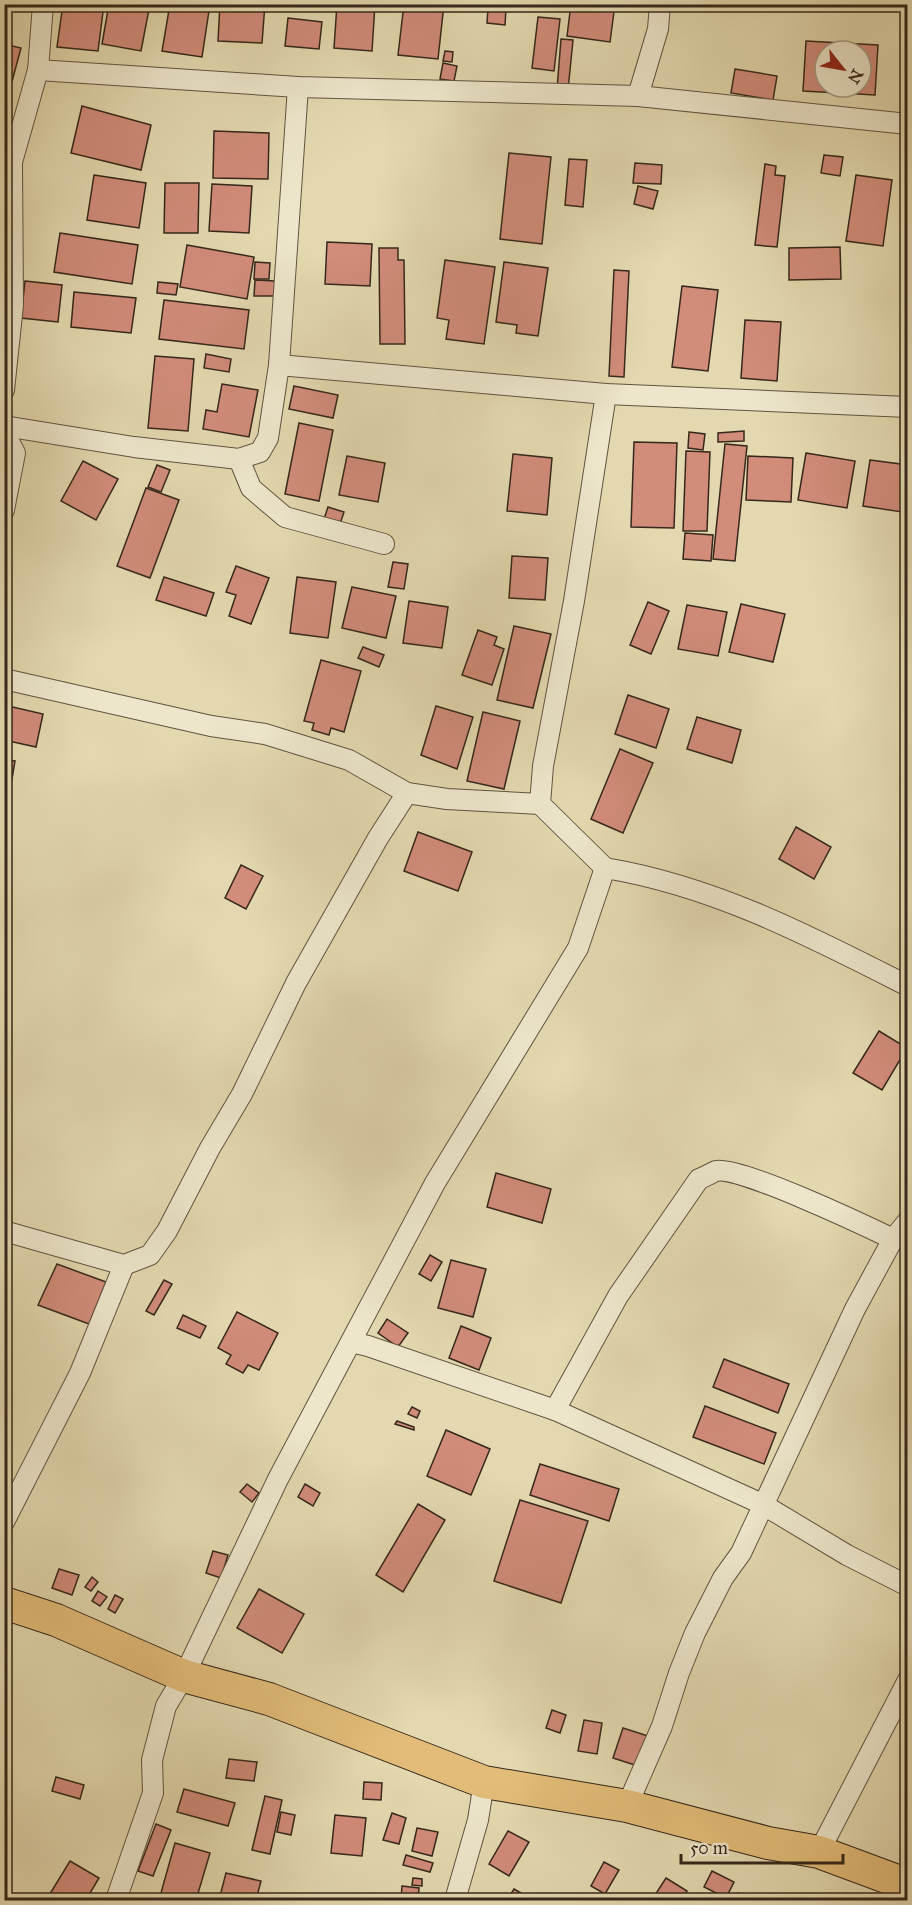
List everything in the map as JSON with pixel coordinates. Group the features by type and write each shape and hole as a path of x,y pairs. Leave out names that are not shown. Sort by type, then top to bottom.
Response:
{"main road":[{"path":"4,1603 56,1620 184,1676 269,1699 484,1782 627,1806 768,1843 819,1852 908,1885"}],"street":[{"path":"4,390 13,305 8,160 38,69 43,4"},
{"path":"638,96 658,30 660,4"},
{"path":"38,69 298,87 638,96 908,124"},
{"path":"4,426 134,447 239,459 260,452 268,438 279,365 298,87"},
{"path":"279,365 606,394 908,407"},
{"path":"540,804 543,766 574,601 606,394"},
{"path":"4,432 15,453 4,510"},
{"path":"239,459 251,488 285,517 384,544"},
{"path":"4,679 211,726 265,734 349,760 407,793 447,799 540,804 605,868 683,885 774,919 908,986"},
{"path":"4,1231 124,1265 150,1255 167,1231 210,1148 274,1034 296,983 378,838 407,793"},
{"path":"116,1900 153,1793 152,1760 166,1706 184,1676 278,1479 435,1183 578,948 605,868"},
{"path":"555,1410 618,1296 699,1179 717,1171 740,1175 866,1226 892,1239"},
{"path":"627,1806 662,1726 674,1695 679,1672 695,1633 723,1578 741,1553 826,1369 892,1239 908,1221"},
{"path":"4,1522 80,1373 124,1265"},
{"path":"351,1342 555,1410 762,1504 847,1555 908,1586"},
{"path":"819,1852 908,1680"},
{"path":"455,1900 478,1820 484,1782"}],"building":[{"path":"63,4 104,4 98,51 57,47"},
{"path":"109,4 150,4 141,51 102,44"},
{"path":"170,4 210,4 202,57 162,51"},
{"path":"220,4 265,4 262,43 218,41"},
{"path":"337,4 375,4 372,51 334,48"},
{"path":"404,4 444,4 438,59 398,55"},
{"path":"571,4 615,4 610,42 567,36"},
{"path":"488,8 506,9 505,25 487,23"},
{"path":"538,17 560,19 554,71 532,68"},
{"path":"288,18 322,22 319,49 285,46"},
{"path":"561,39 573,40 568,90 557,89"},
{"path":"806,41 813,41 813,92 803,91"},
{"path":"4,44 21,48 4,111"},
{"path":"873,45 878,45 875,95 873,95"},
{"path":"445,51 453,52 452,62 443,61"},
{"path":"443,63 457,66 454,81 440,79"},
{"path":"735,69 777,76 773,100 731,93"},
{"path":"82,106 151,125 141,170 71,153"},
{"path":"214,131 269,133 268,179 213,178"},
{"path":"509,153 551,157 542,244 500,239"},
{"path":"824,155 843,157 840,176 821,173"},
{"path":"569,159 587,160 583,207 565,205"},
{"path":"635,163 662,165 661,184 633,183"},
{"path":"765,164 776,166 775,175 785,176 777,247 755,245"},
{"path":"94,175 146,183 139,228 87,220"},
{"path":"856,175 892,180 883,246 846,241"},
{"path":"165,183 199,183 198,233 164,233"},
{"path":"212,184 252,186 249,233 209,231"},
{"path":"638,186 658,191 653,209 634,204"},
{"path":"60,233 138,245 132,284 54,272"},
{"path":"327,242 372,244 370,286 325,284"},
{"path":"187,245 254,257 247,299 180,287"},
{"path":"840,247 841,279 789,280 789,248"},
{"path":"379,248 398,248 398,260 404,260 405,344 380,344"},
{"path":"445,260 495,267 484,344 446,339 449,320 437,318"},
{"path":"255,262 270,263 269,279 254,279"},
{"path":"504,262 548,268 538,336 516,333 517,325 496,322"},
{"path":"614,270 629,271 624,377 609,376"},
{"path":"255,280 275,281 275,296 254,296"},
{"path":"25,281 62,285 58,322 21,318"},
{"path":"158,282 178,284 176,295 157,293"},
{"path":"682,286 718,290 708,371 672,367"},
{"path":"74,292 136,298 131,333 71,327"},
{"path":"164,300 249,310 244,349 159,339"},
{"path":"745,320 781,322 777,381 741,378"},
{"path":"206,354 231,359 229,372 204,368"},
{"path":"155,356 194,359 188,431 148,428"},
{"path":"222,384 258,390 249,437 203,429 206,410 217,412"},
{"path":"294,386 338,395 333,418 289,409"},
{"path":"299,423 333,430 319,501 285,494"},
{"path":"744,431 744,441 718,442 718,433"},
{"path":"689,432 705,434 703,450 688,448"},
{"path":"634,442 677,443 674,528 631,527"},
{"path":"725,444 747,446 735,561 713,559"},
{"path":"686,451 710,452 707,531 683,531"},
{"path":"806,453 855,461 847,508 798,500"},
{"path":"513,454 552,458 547,515 507,511"},
{"path":"347,456 385,463 378,502 339,495"},
{"path":"748,456 793,458 791,502 746,500"},
{"path":"870,460 908,465 902,512 863,506"},
{"path":"83,461 118,479 96,520 61,501"},
{"path":"157,465 170,470 161,492 148,487"},
{"path":"146,488 179,500 150,578 117,566"},
{"path":"328,507 344,512 340,524 324,519"},
{"path":"685,533 713,535 711,561 683,559"},
{"path":"512,556 548,558 545,600 509,598"},
{"path":"393,562 408,564 404,589 388,587"},
{"path":"236,566 269,578 251,624 229,616 236,595 226,592"},
{"path":"164,577 214,593 206,616 156,600"},
{"path":"297,577 336,582 328,638 290,633"},
{"path":"352,587 396,596 386,638 342,628"},
{"path":"409,601 448,607 442,648 403,643"},
{"path":"648,602 669,611 651,654 630,645"},
{"path":"741,604 785,614 773,662 729,652"},
{"path":"687,605 727,612 718,656 678,649"},
{"path":"514,626 551,634 533,708 497,700"},
{"path":"478,630 497,637 494,645 504,649 492,685 462,675"},
{"path":"363,647 384,655 379,667 358,658"},
{"path":"321,660 361,671 344,732 331,728 329,735 312,730 314,723 304,721"},
{"path":"628,695 669,709 656,748 615,734"},
{"path":"4,705 43,714 36,747 4,740"},
{"path":"436,706 473,717 457,769 421,755"},
{"path":"483,712 520,721 504,789 467,781"},
{"path":"697,717 741,730 732,763 687,749"},
{"path":"620,749 653,763 623,833 591,819"},
{"path":"4,760 15,761 9,797 4,796"},
{"path":"796,827 831,847 814,879 779,859"},
{"path":"418,832 472,852 458,891 404,871"},
{"path":"241,865 263,876 246,909 225,898"},
{"path":"879,1031 907,1048 882,1090 853,1073"},
{"path":"496,1173 551,1189 542,1223 487,1207"},
{"path":"430,1255 442,1262 431,1281 419,1274"},
{"path":"451,1260 486,1269 473,1317 438,1308"},
{"path":"57,1264 106,1282 89,1324 38,1305"},
{"path":"164,1280 172,1284 154,1315 146,1311"},
{"path":"237,1312 278,1333 259,1370 248,1365 243,1373 226,1364 231,1355 218,1348"},
{"path":"183,1315 206,1326 200,1338 177,1328"},
{"path":"387,1319 408,1333 398,1347 378,1333"},
{"path":"461,1326 491,1338 479,1370 449,1358"},
{"path":"724,1359 789,1384 778,1413 713,1387"},
{"path":"705,1406 776,1433 764,1464 693,1437"},
{"path":"412,1407 420,1411 417,1418 408,1414"},
{"path":"397,1421 414,1427 414,1430 395,1424"},
{"path":"446,1430 490,1449 471,1495 427,1476"},
{"path":"540,1464 619,1489 609,1521 530,1495"},
{"path":"4,1483 11,1486 4,1498"},
{"path":"247,1484 259,1493 252,1502 240,1492"},
{"path":"305,1484 320,1493 313,1506 298,1497"},
{"path":"520,1500 588,1521 561,1603 494,1581"},
{"path":"418,1504 445,1520 403,1592 376,1575"},
{"path":"213,1551 228,1555 221,1578 206,1573"},
{"path":"59,1569 79,1575 72,1595 52,1588"},
{"path":"92,1577 98,1582 91,1591 85,1587"},
{"path":"259,1589 304,1614 282,1653 237,1628"},
{"path":"98,1591 107,1597 100,1606 92,1601"},
{"path":"115,1595 123,1599 115,1613 108,1609"},
{"path":"552,1710 566,1715 560,1733 546,1728"},
{"path":"584,1720 602,1723 597,1754 578,1751"},
{"path":"623,1728 648,1736 638,1766 613,1758"},
{"path":"229,1759 257,1762 254,1781 226,1778"},
{"path":"56,1777 84,1785 80,1799 52,1791"},
{"path":"364,1782 382,1783 381,1800 363,1799"},
{"path":"184,1789 235,1803 228,1826 177,1812"},
{"path":"265,1796 282,1800 270,1854 252,1850"},
{"path":"281,1812 295,1815 291,1835 277,1832"},
{"path":"392,1813 406,1818 399,1844 383,1840"},
{"path":"335,1815 366,1818 362,1856 331,1853"},
{"path":"156,1824 171,1830 153,1876 138,1871"},
{"path":"417,1828 438,1832 432,1856 412,1851"},
{"path":"508,1831 529,1842 509,1876 489,1864"},
{"path":"175,1843 210,1853 196,1900 159,1900"},
{"path":"406,1855 433,1863 430,1872 403,1865"},
{"path":"70,1861 99,1878 86,1900 54,1900 48,1897"},
{"path":"604,1862 619,1870 605,1894 591,1886"},
{"path":"712,1871 734,1882 726,1898 704,1887"},
{"path":"226,1873 261,1881 256,1900 219,1900"},
{"path":"413,1878 422,1879 422,1886 412,1885"},
{"path":"666,1878 687,1891 681,1900 663,1900 655,1895"},
{"path":"402,1886 419,1888 418,1900 401,1898"},
{"path":"514,1889 533,1900 507,1900"},
{"path":"738,1893 751,1900 733,1900"}]}
